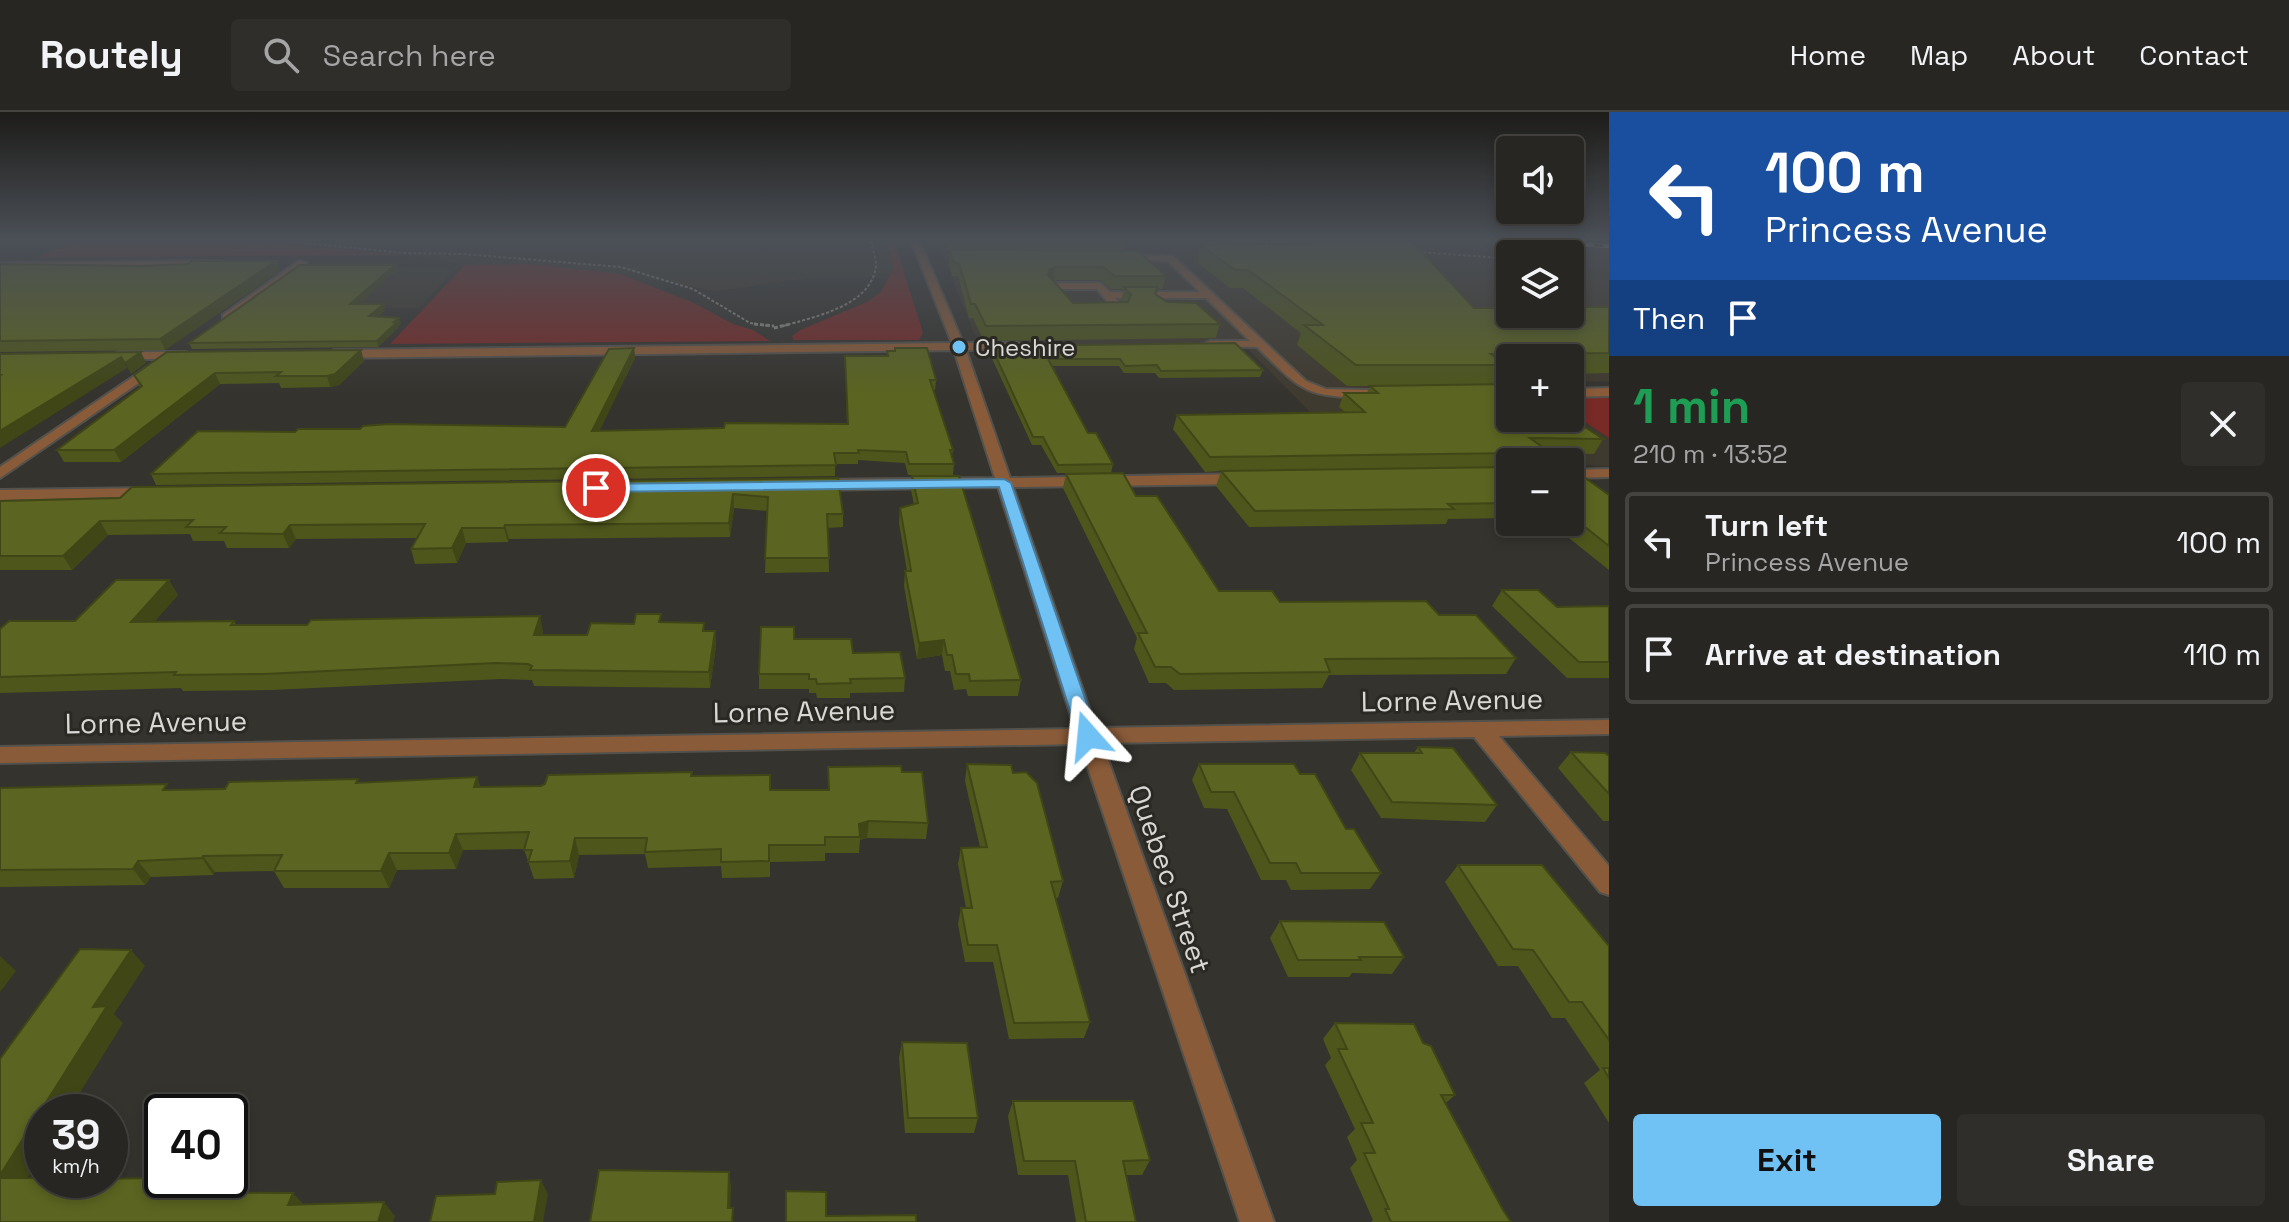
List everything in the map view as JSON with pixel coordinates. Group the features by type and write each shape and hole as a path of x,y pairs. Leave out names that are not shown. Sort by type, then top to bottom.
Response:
{"street":[{"path":"212,328 262,292"},
{"name":"Quebec Street","path":"936,292 959,347 1088,736 1257,1222"},
{"path":"1057,292 1070,311 1083,311"},
{"path":"1095,311 1121,311 1105,292"},
{"path":"1207,292 1302,384 1324,393 1386,394"},
{"path":"1107,295 1210,295"},
{"path":"1203,311 1227,311"},
{"path":"1196,345 1262,344"},
{"path":"0,474 186,346"},
{"path":"317,354 1038,346"},
{"path":"110,356 205,355"},
{"path":"1584,393 1609,392"},
{"path":"1584,473 1609,473"},
{"path":"1592,473 1609,486"},
{"path":"797,485 1257,479"},
{"path":"0,495 175,493"},
{"name":"Lorne Avenue","path":"0,755 1609,727"},
{"path":"1480,729 1609,884"}],"path":[{"path":"698,292 750,323 774,326 807,320 853,300 862,292"},
{"path":"774,326 781,349"},
{"path":"1479,384 1496,384"}],"shaded area":[{"path":"334,292 434,292 419,308 348,308"},
{"path":"440,292 665,292 733,324 753,330 770,341 390,344"},
{"path":"881,292 910,292 923,333 919,340 793,340 792,336 800,330 867,302"},
{"path":"958,292 1496,292 1496,328 1584,328 1584,292 1609,292 1609,381 1584,382 1584,344 1496,344 1496,432 1584,432 1584,421 1609,438 1609,466 1584,465 1584,448 1496,448 1496,462 1363,466 1247,348 992,350 974,333"},
{"path":"1584,397 1609,397 1609,438 1584,421"}],"building":[{"path":"0,292 230,292 160,339 0,341"},
{"path":"262,292 364,292 350,304 384,304 369,316 399,318 377,341 189,343"},
{"path":"967,292 1063,292 1073,303 1128,302 1131,295 1128,292 1156,292 1167,302 1196,303 1220,324 986,326 975,304 971,304"},
{"path":"1278,292 1459,292 1474,308 1496,308 1496,328 1584,328 1584,307 1609,307 1609,353 1584,353 1584,344 1496,344 1496,354 1491,354 1496,357 1496,365 1356,365 1304,325 1323,325"},
{"path":"1235,343 1263,370 1161,371 1157,365 1125,366 1120,359 1048,359 1088,433 1096,433 1113,464 1058,465 1043,437 1033,437 991,346"},
{"path":"634,348 592,431 724,428 725,423 848,424 845,356 888,356 887,351 895,351 895,348 927,348 936,380 930,380 953,450 950,450 954,464 909,464 906,452 858,450 859,453 834,453 836,465 151,474 198,431 295,432 298,429 360,429 363,426 389,424 565,427 609,349"},
{"path":"361,350 335,374 327,376 276,376 281,372 215,373 114,450 57,450 142,386 134,375 167,352"},
{"path":"141,352 125,363 121,357 0,431 0,354"},
{"path":"1496,384 1496,432 1584,432 1584,426 1603,439 1530,438 1544,448 1496,448 1496,453 1210,457 1177,415 1365,412 1344,393 1378,393 1370,386"},
{"path":"1496,467 1496,503 1448,504 1454,509 1255,511 1221,471"},
{"path":"1123,473 1136,496 1157,496 1219,591 1272,591 1280,602 1426,601 1439,615 1476,615 1516,658 1325,659 1330,672 1180,674 1171,667 1155,667 1138,633 1147,633 1066,474"},
{"path":"912,476 959,476 1021,680 970,681 969,674 956,674 952,655 947,655 944,640 919,643 905,571 911,571 900,508 918,503"},
{"path":"1584,477 1609,495 1609,546 1584,526"},
{"path":"838,478 843,514 827,514 829,558 765,558 768,497 733,494 729,523 462,528 452,548 411,549 425,524 290,525 283,534 220,533 226,527 186,527 193,520 100,521 63,556 0,556 0,501 120,498 132,487"},
{"path":"116,580 169,580 131,622 234,621 231,625 307,625 311,620 540,616 534,635 587,635 591,623 634,624 636,614 661,614 659,622 704,623 703,631 715,631 709,672 530,670 532,666 528,664 496,663 264,674 174,675 176,672 0,677 0,629 9,621 75,621"},
{"path":"1502,590 1538,590 1557,607 1609,606 1609,662 1579,662"},
{"path":"761,627 794,627 794,639 851,639 853,653 900,652 905,678 850,679 851,683 817,684 816,679 809,679 809,674 759,674"},
{"path":"1418,747 1453,748 1497,805 1392,802 1360,753 1422,753"},
{"path":"1571,752 1605,753 1609,756 1609,794"},
{"path":"967,764 1011,765 1013,773 1026,772 1037,783 1063,881 1051,882 1090,1022 1014,1023 997,945 968,945 961,908 972,908 961,848 987,847"},
{"path":"1199,764 1294,764 1300,774 1315,774 1346,829 1354,829 1381,873 1301,873 1296,863 1270,863 1234,792 1211,792"},
{"path":"901,766 902,772 922,772 928,823 869,821 859,824 860,837 825,837 825,845 769,845 769,861 721,862 721,849 645,852 647,838 575,838 570,861 528,862 532,850 524,850 529,832 456,834 449,853 389,853 381,871 274,871 282,855 138,861 133,869 0,870 0,788 167,784 163,790 225,789 229,782 358,779 356,783 477,777 474,787 541,786 548,775 692,772 691,776 770,775 770,790 829,790 828,767"},
{"path":"1458,865 1542,865 1609,946 1609,1040 1582,1002 1569,1002 1533,950 1513,949"},
{"path":"1280,921 1384,922 1404,957 1298,960"},
{"path":"80,949 131,950 93,1007 107,1006 51,1094 24,1094 24,1137 0,1175 0,1059"},
{"path":"1335,1023 1414,1024 1423,1043 1431,1046 1455,1095 1441,1095 1511,1222 1391,1222 1385,1209 1389,1209 1364,1153 1375,1153 1361,1123 1373,1123 1338,1049 1347,1049"},
{"path":"902,1042 967,1043 978,1118 908,1118"},
{"path":"1013,1101 1133,1101 1150,1160 1123,1161 1136,1222 1086,1222 1075,1161 1024,1161"},
{"path":"599,1170 729,1172 728,1208 733,1208 732,1222 590,1222"},
{"path":"0,1178 24,1178 24,1198 128,1198 128,1178 144,1178 144,1198 248,1198 248,1193 293,1193 288,1205 384,1202 378,1222 0,1222"},
{"path":"541,1180 534,1222 430,1222 436,1196 495,1194 497,1182"},
{"path":"786,1191 826,1192 826,1216 916,1215 916,1222 786,1222"}],"place":[{"name":"Cheshire","path":"959,347"}],"route":[{"path":"596,488 1004,483 1088,736"}]}
